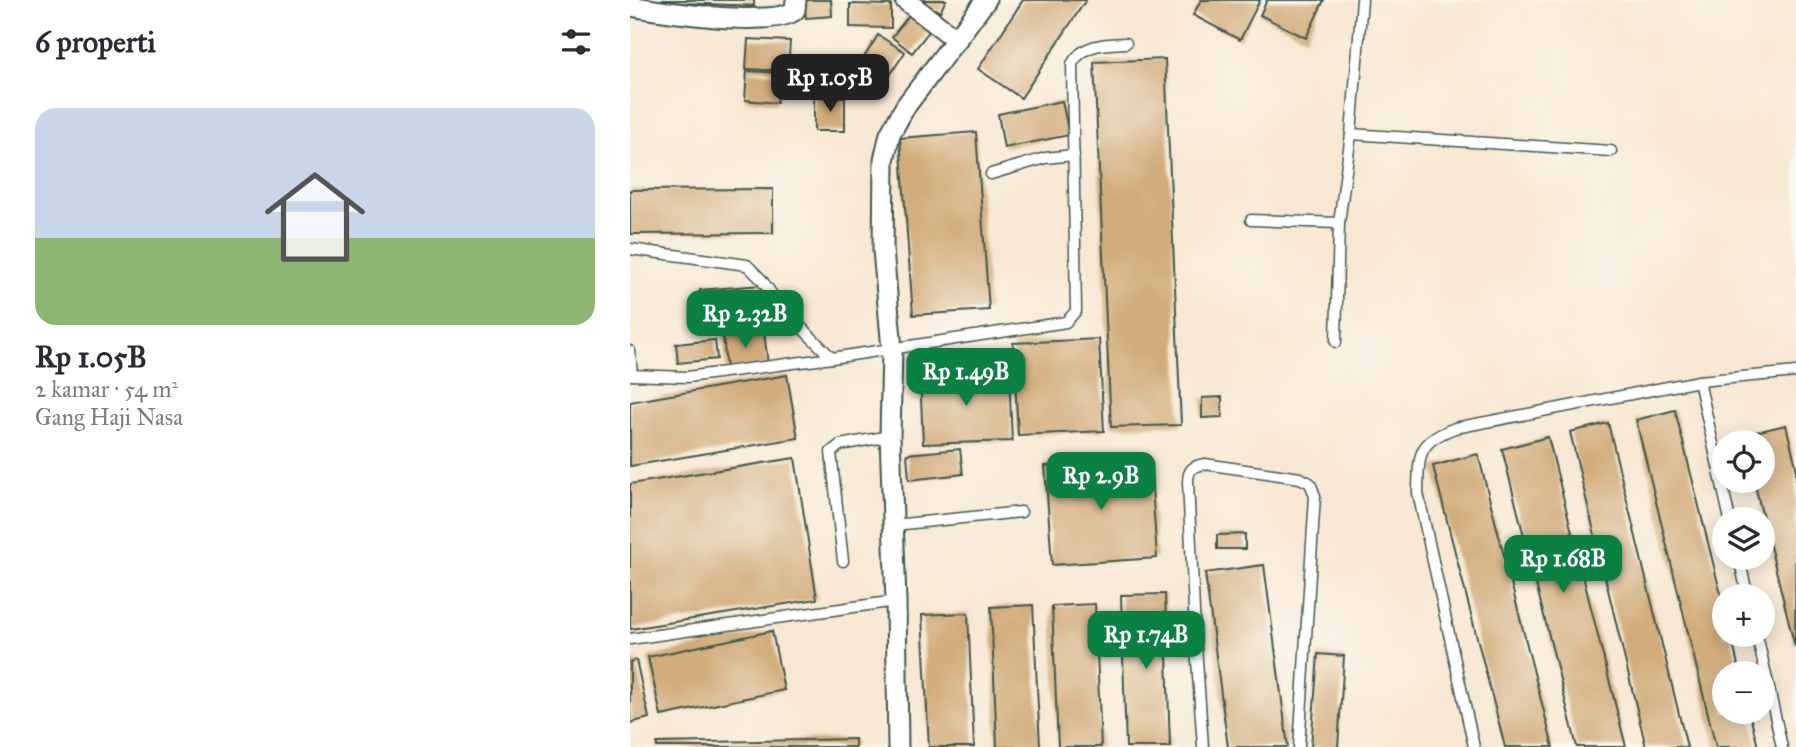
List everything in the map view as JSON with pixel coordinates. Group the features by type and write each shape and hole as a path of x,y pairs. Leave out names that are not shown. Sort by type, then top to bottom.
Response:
{"street":[{"path":"630,6 674,13 757,18 789,15 795,10 796,0"},
{"path":"905,0 957,40"},
{"path":"898,747 890,436 892,349 883,250 884,160 890,134 899,117 986,0"}],"lane":[{"path":"1336,342 1339,223 1351,134 1362,0"},
{"path":"630,351 631,375 687,377 1057,325 1071,318 1076,311 1072,64 1082,51 1098,45 1126,43"},
{"path":"1351,134 1611,150"},
{"path":"991,174 1045,158 1074,155"},
{"path":"1251,220 1339,223"},
{"path":"630,250 747,265 761,279 780,306 832,358"},
{"path":"1474,747 1418,493 1419,455 1435,435 1455,428 1699,381 1796,372"},
{"path":"1699,381 1727,507"},
{"path":"843,561 831,452 841,445 890,436"},
{"path":"1203,747 1188,474 1194,466 1205,464 1300,478 1310,483 1315,495 1299,747"},
{"path":"894,525 1021,512"},
{"path":"630,639 896,601"},
{"path":"1760,647 1782,747"}],"building":[{"path":"754,0 754,6 658,2"},
{"path":"804,0 831,0 832,16 806,18"},
{"path":"918,0 946,0 940,12"},
{"path":"1023,0 1086,0 1021,98 978,69"},
{"path":"1201,0 1260,0 1240,40 1193,15"},
{"path":"1267,0 1324,0 1306,38 1260,15"},
{"path":"850,4 891,5 891,28 850,27"},
{"path":"913,10 933,26 912,53 892,37"},
{"path":"878,35 905,52 890,75 863,59"},
{"path":"748,39 790,41 788,71 746,69"},
{"path":"1165,59 1181,425 1111,427 1094,62"},
{"path":"747,71 779,73 777,103 745,100"},
{"path":"814,97 845,97 845,131 814,131"},
{"path":"1062,101 1069,135 1004,148 998,114"},
{"path":"976,132 989,310 913,315 900,138"},
{"path":"773,189 773,233 630,234 630,190"},
{"path":"762,285 766,326 704,331 700,290"},
{"path":"764,331 768,365 726,369 723,334"},
{"path":"1099,339 1104,431 1018,435 1013,343"},
{"path":"715,340 717,359 678,363 676,344"},
{"path":"1009,372 1012,441 923,444 920,375"},
{"path":"787,375 798,438 630,466 630,402"},
{"path":"1222,397 1222,417 1202,418 1202,398"},
{"path":"1675,410 1712,559 1712,570 1715,570 1718,584 1712,584 1712,647 1734,647 1737,661 1712,661 1712,724 1752,724 1758,747 1716,747 1636,420"},
{"path":"1608,423 1687,747 1646,747 1570,432"},
{"path":"1786,425 1796,466 1795,647 1775,566 1775,507 1760,507 1757,493 1775,493 1775,430 1764,430"},
{"path":"1548,437 1626,747 1577,747 1502,449"},
{"path":"960,449 963,474 909,480 907,454"},
{"path":"1478,454 1553,747 1505,747 1433,466"},
{"path":"795,458 817,599 630,629 630,484"},
{"path":"1150,458 1157,558 1052,565 1045,466"},
{"path":"1245,534 1245,549 1217,549 1217,535"},
{"path":"1264,565 1288,747 1228,747 1205,573"},
{"path":"1165,594 1170,747 1126,747 1121,595"},
{"path":"1095,604 1101,747 1058,747 1052,606"},
{"path":"1033,605 1040,747 997,747 991,607"},
{"path":"968,613 974,747 929,747 922,615"},
{"path":"772,631 784,690 661,716 648,657"},
{"path":"1318,654 1344,656 1338,747 1311,747"},
{"path":"636,660 649,718 630,723 630,662"},
{"path":"855,739 855,747 657,747 657,743"}]}
